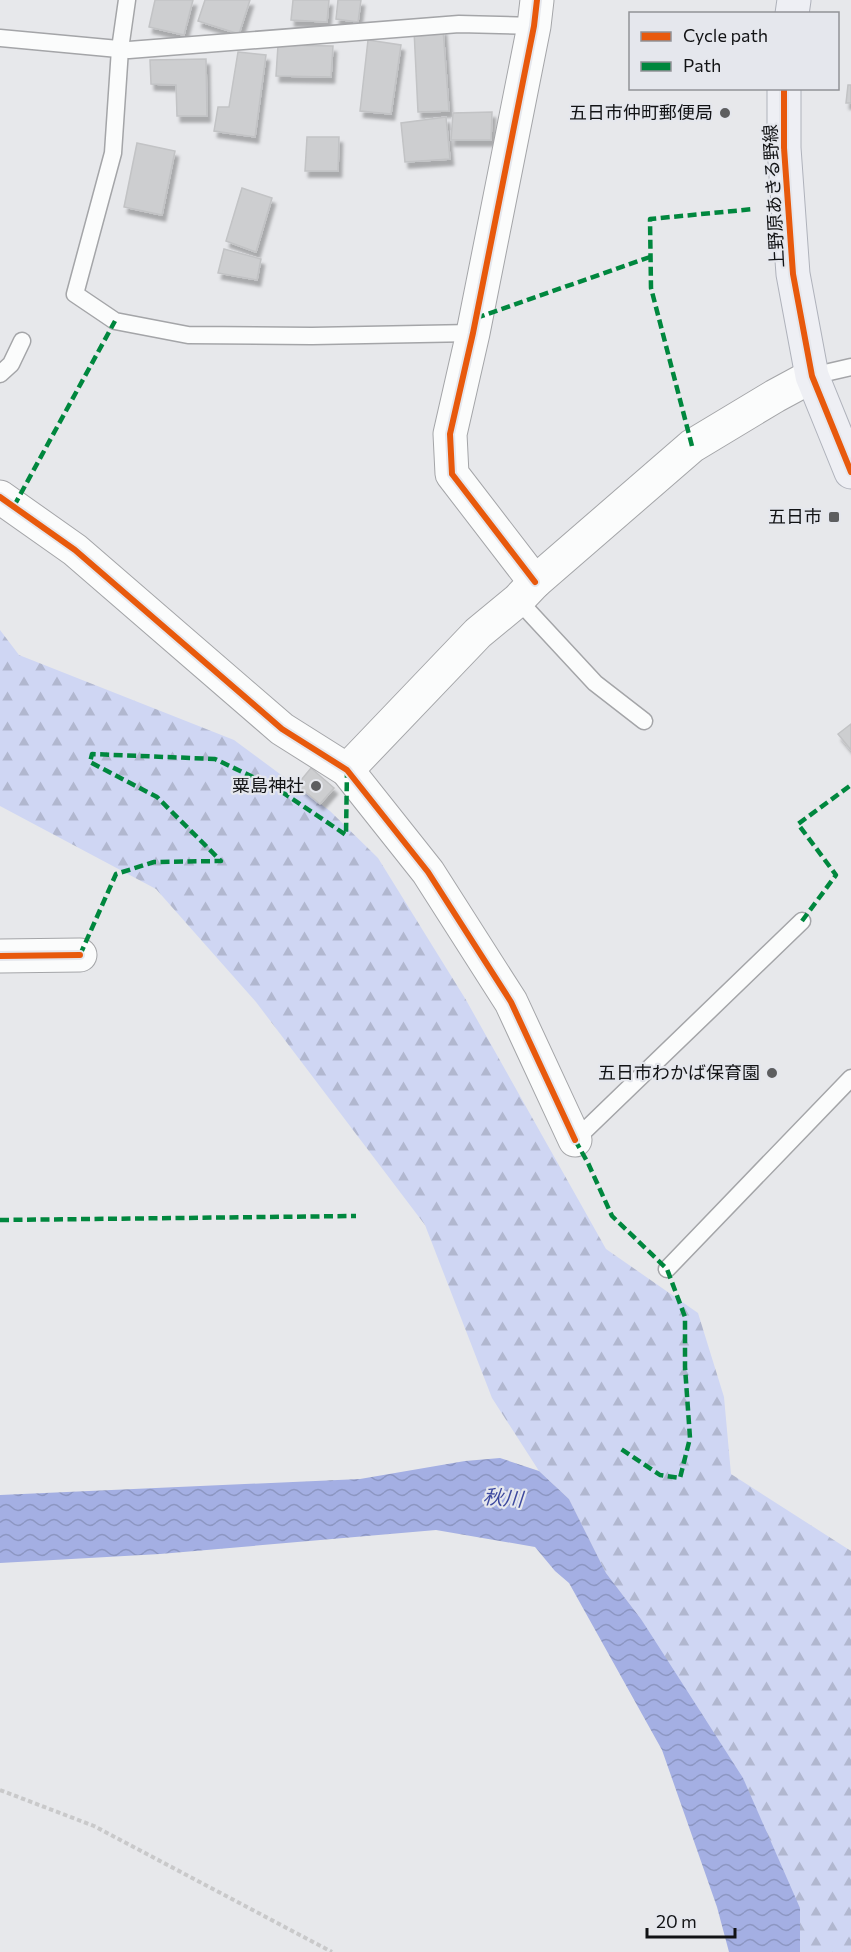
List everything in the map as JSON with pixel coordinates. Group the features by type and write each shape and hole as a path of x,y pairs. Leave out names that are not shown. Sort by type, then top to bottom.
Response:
{"main road":[{"name":"上野原あきる野線","path":"784,90 784,148 793,274 812,376 851,472"}],"street":[{"path":"526,591 452,474 450,434 473,333 536,13"},
{"path":"347,770 478,633 692,446 812,376"},
{"path":"0,497 75,550 282,729 347,770 428,872 511,1002 575,1140"},
{"path":"0,956 80,955"}],"lane":[{"path":"127,0 120,50 113,153 75,294 115,321 188,335 312,336 473,333"},
{"path":"0,38 120,50 459,24 536,13"},
{"path":"0,374 11,364 22,341"},
{"path":"812,376 851,367"},
{"path":"526,591 595,683 644,721"},
{"path":"575,1140 802,921"},
{"path":"667,1269 851,1078"}],"path":[{"path":"0,1790 94,1826 332,1952"}],"green space":[{"path":"0,630 19,655 234,740 330,811 378,858 466,1000 606,1249 698,1313 724,1397 731,1474 851,1551 851,1952 800,1952 800,1908 641,1619 606,1573 569,1499 539,1471 492,1398 425,1225 256,1002 156,889 0,806"}],"water":[{"name":"秋川","path":"500,1458 539,1471 569,1499 606,1573 641,1619 743,1778 800,1908 800,1952 729,1952 717,1907 662,1750 569,1583 555,1571 535,1547 436,1530 160,1554 0,1563 0,1495 360,1479 465,1461"}],"building":[{"path":"155,0 193,0 184,35 149,27"},
{"path":"205,0 250,0 239,34 198,21"},
{"path":"293,0 329,0 327,22 291,20"},
{"path":"338,0 361,0 358,22 336,19"},
{"path":"443,29 449,111 418,112 414,30"},
{"path":"368,40 401,45 391,114 360,111"},
{"path":"278,45 333,46 331,77 276,76"},
{"path":"238,52 266,55 255,137 214,131 218,107 229,107"},
{"path":"206,59 207,116 177,116 176,85 151,84 150,60"},
{"path":"848,85 851,85 851,103 846,103"},
{"path":"492,112 491,140 451,140 453,113"},
{"path":"446,117 450,159 405,162 401,123"},
{"path":"307,137 339,137 338,171 305,171"},
{"path":"137,143 175,151 162,215 124,207"},
{"path":"242,188 272,198 256,252 226,241"},
{"path":"224,249 261,259 257,280 218,273"},
{"path":"851,724 851,750 838,734"},
{"name":"粟島神社","path":"311,768 334,788 320,804 297,785"}],"marked path":[{"path":"692,446 651,288 650,219 754,209"},
{"path":"476,318 650,257"},
{"path":"14,506 115,321"},
{"path":"80,955 116,874 154,862 221,861 157,797 90,762 92,754 215,759 276,788 346,835 347,770"},
{"path":"802,921 836,875 798,824 851,785"},
{"path":"575,1140 612,1216 667,1269 685,1317 685,1367 690,1438 680,1478 660,1475 621,1449"},
{"path":"0,1220 356,1216"}],"cycle path":[{"path":"535,582 452,474 450,434 473,333 534,26 537,0"},
{"path":"784,90 784,148 793,274 812,376 851,472"},
{"path":"0,497 75,550 282,729 347,770 428,872 511,1002 575,1140"},
{"path":"0,956 80,955"}],"place":[{"name":"五日市仲町郵便局","path":"725,113"},
{"name":"五日市","path":"834,517"},
{"name":"粟島神社","path":"316,786"},
{"name":"五日市わかば保育園","path":"772,1073"}]}
